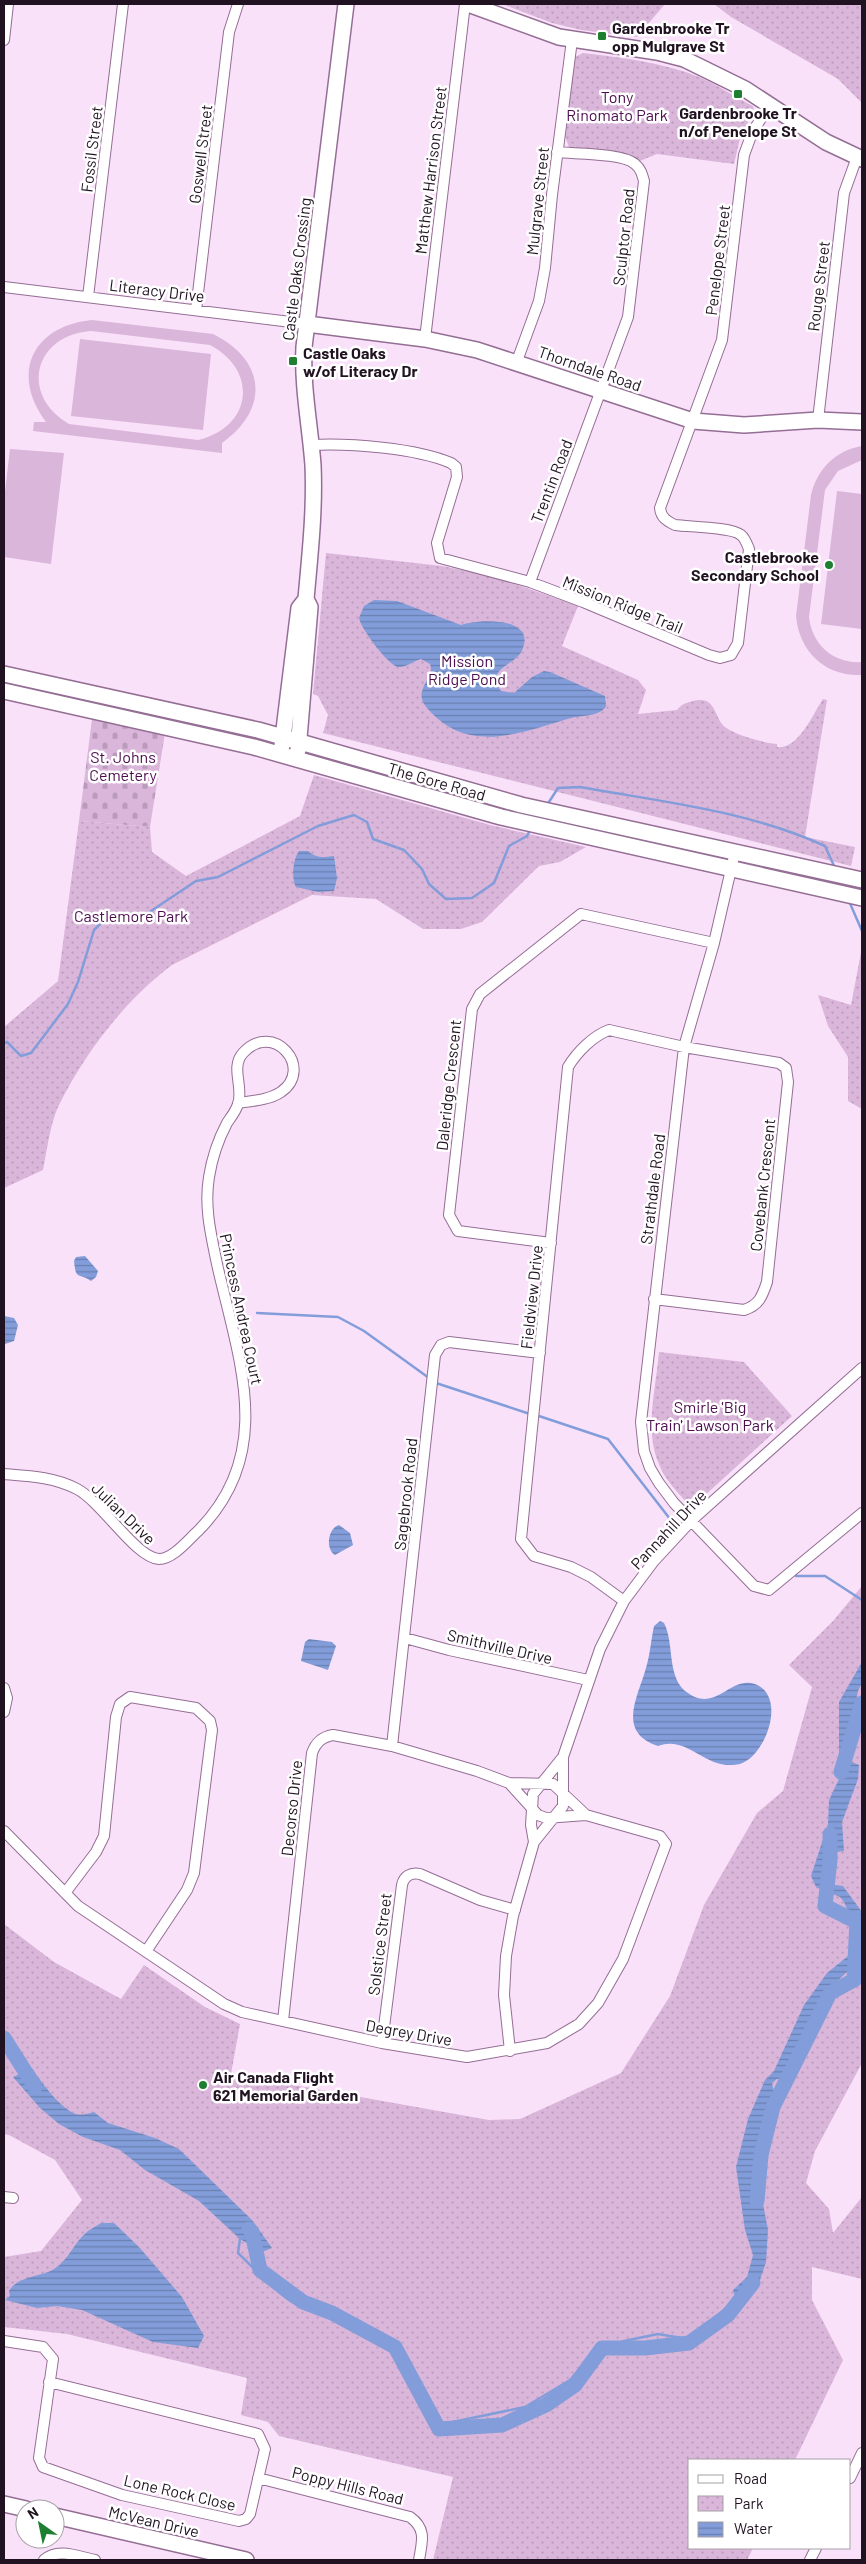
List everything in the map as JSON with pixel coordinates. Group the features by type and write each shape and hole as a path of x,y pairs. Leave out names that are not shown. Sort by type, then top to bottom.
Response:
{"main road":[{"name":"Castle Oaks Crossing","path":"297,759 310,607 306,599 313,518 310,445 303,372 307,324 346,4"},
{"path":"467,4 533,29 572,40 657,52 684,59 722,76 770,104 826,142 860,158"},
{"name":"Thorndale Road","path":"307,324 425,339 477,350 517,361 693,421 744,425 818,420 862,422"},
{"name":"Castle Oaks Crossing","path":"281,754 299,608 306,599"},
{"name":"The Gore Road","path":"4,674 177,711 283,737 521,805 858,880"},
{"name":"The Gore Road","path":"4,692 193,732 281,754 511,820 862,898"},
{"name":"McVean Drive","path":"65,2518 246,2560"}],"street":[{"path":"4,40 8,4"},
{"name":"Fossil Street","path":"88,297 123,4"},
{"name":"Goswell Street","path":"196,310 229,32 238,4"},
{"name":"Matthew Harrison Street","path":"425,339 467,4"},
{"name":"Mulgrave Street","path":"517,361 539,301 542,285 572,40"},
{"name":"Penelope Street","path":"693,421 724,330 744,155 752,133 770,104"},
{"name":"Sculptor Road","path":"557,152 623,158 634,162 641,171 644,181 628,317 601,391"},
{"name":"Rouge Street","path":"818,420 844,194 860,158"},
{"name":"Literacy Drive","path":"4,287 307,324"},
{"name":"Trentin Road","path":"530,582 601,391"},
{"name":"Mission Ridge Trail","path":"310,445 330,444 390,450 452,463 456,467 457,477 437,544 440,558 530,582 720,658 731,655 738,644 749,549 742,536 732,531 675,525 667,521 660,508 693,421"},
{"name":"Strathdale Road","path":"735,852 714,943 684,1047 654,1299 641,1435 650,1468 674,1503 754,1586 769,1590 862,1512"},
{"name":"Daleridge Crescent","path":"551,1243 458,1231 449,1215 472,1009 476,1001 480,994 581,914 714,943"},
{"name":"Fieldview Drive","path":"624,1601 591,1577 571,1567 534,1556 521,1539 568,1067 574,1058 600,1034 609,1030 684,1047"},
{"name":"Princess Andrea Court","path":"164,1559 192,1537 217,1508 232,1483 242,1450 247,1416 244,1380 210,1232 207,1200 214,1153 238,1104 238,1061 242,1053 257,1043 267,1041 283,1048 289,1055 294,1070 292,1079 287,1087 271,1097 238,1104"},
{"name":"Covebank Crescent","path":"654,1299 744,1310 754,1306 761,1299 767,1282 788,1082 786,1068 770,1060 684,1047"},
{"name":"Sagebrook Road","path":"392,1746 406,1638 435,1355 441,1345 450,1342 540,1353"},
{"name":"Pannahill Drive","path":"510,2051 504,1995 506,1956 515,1910 534,1842 561,1811 564,1795 563,1758 600,1649 624,1601 654,1561 692,1520 862,1368"},
{"name":"Julian Drive","path":"4,1474 39,1476 77,1489 91,1499 148,1557 164,1559"},
{"name":"Smithville Drive","path":"406,1638 449,1650 588,1680"},
{"path":"4,1688 8,1698 4,1712"},
{"path":"65,1893 96,1852 104,1836 116,1717 120,1704 130,1697 196,1708 204,1714 212,1730 194,1873 187,1890 147,1950"},
{"name":"Decorso Drive","path":"283,2022 312,1753 320,1740 333,1734 392,1746 478,1771 508,1783 532,1807"},
{"name":"Pannahill Drive","path":"534,1842 531,1825 533,1794 563,1758"},
{"path":"508,1783 553,1784 558,1786 564,1795"},
{"name":"Degrey Drive","path":"564,1795 586,1815"},
{"path":"532,1807 538,1815 546,1818 554,1817"},
{"name":"Degrey Drive","path":"4,1831 78,1906 147,1950 224,2004 242,2012 382,2044 467,2057 510,2051 547,2043 578,2024 598,2003 623,1959 666,1844 660,1836 586,1815 554,1817"},
{"name":"Solstice Street","path":"382,2044 402,1885 405,1878 412,1873 420,1874 480,1900 515,1910"},
{"name":"Lone Rock Close","path":"4,2341 38,2346 48,2350 52,2358 38,2458 43,2467 50,2472 122,2495 239,2520 246,2519 250,2514 265,2449 262,2438 253,2432 49,2382"},
{"path":"851,2476 862,2453"},
{"name":"Poppy Hills Road","path":"258,2478 410,2517 419,2523 424,2533 419,2560"},
{"path":"44,2560 54,2553 95,2560"}],"green space":[{"path":"502,4 665,4 637,37 581,30 552,23"},
{"path":"714,4 862,4 862,103 838,79 731,17"},
{"name":"Tony Rinomato Park","path":"583,53 642,61 685,72 706,80 753,106 754,111 740,138 734,164 657,154 640,161 629,154 569,147 565,136 575,57"},
{"path":"92,320 213,334 231,345 244,357 252,371 255,386 254,400 248,415 238,430 222,443 222,453 33,431 34,422 46,422 35,404 30,387 29,370 33,355 42,342 54,332 71,324","holes":["91,331 210,345 226,356 236,369 242,383 243,397 238,411 230,423 216,433 198,440 69,424 53,412 43,398 39,383 40,368 46,355 56,343 72,335"]},
{"path":"80,339 211,354 203,430 71,416"},
{"path":"862,446 862,460 838,471 825,490 809,617 815,636 826,651 842,660 862,662 862,675 849,675 826,667 817,660 803,641 798,629 796,616 811,495 814,486 823,469 836,456"},
{"path":"10,449 64,453 51,564 4,557 4,500"},
{"path":"837,491 862,494 862,629 821,624"},
{"name":"Mission Ridge Pond","path":"326,553 442,566 492,576 578,606 562,646 638,680 646,690 638,714 677,710 688,702 706,701 714,708 725,727 750,738 777,744 777,747 792,743 810,722 823,699 827,700 805,837 855,847 851,866 323,733 328,715 318,696 313,694"},
{"name":"St. Johns Cemetery","path":"92,719 165,733 150,827 79,821"},
{"name":"Castlemore Park","path":"314,775 490,825 586,847 560,862 539,866 482,922 461,929 423,929 376,899 312,895 172,965 138,994 122,1011 80,1067 55,1114 43,1170 4,1188 4,1027 58,981 79,821 150,827 152,852 186,876 300,816"},
{"path":"862,947 862,1109 848,1101 848,1057 828,1026 818,995 851,1005"},
{"name":"Smirle 'Big Train' Lawson Park","path":"659,1352 744,1362 792,1416 691,1508 665,1476 659,1464 652,1438 652,1409"},
{"path":"862,1586 862,2063 815,2151 806,2183 829,2209 833,2233 862,2197 862,2279 812,2267 812,2300 843,2360 795,2459 688,2459 688,2549 752,2549 747,2560 433,2560 453,2477 279,2436 268,2422 241,2415 247,2378 67,2334 4,2327 4,2257 41,2251 82,2200 55,2160 4,2134 4,1924 54,1962 121,1999 144,1965 205,2007 240,2024 231,2074 489,2120 520,2119 621,2073 670,1996 704,1905 757,1813 783,1791 812,1687 789,1665 833,1621"}],"water":[{"path":"374,600 397,601 461,625 491,621 513,625 521,630 524,638 523,648 518,656 502,668 496,676 496,684 501,691 514,693 532,677 544,671 605,696 606,706 595,714 571,718 515,734 478,736 461,732 444,723 423,702 422,690 430,675 430,664 421,659 398,667 382,654 370,638 359,618 364,606"},
{"path":"299,851 308,851 321,857 334,856 337,878 334,891 318,892 296,887 293,869"},
{"path":"85,1256 98,1271 96,1277 91,1281 78,1275 76,1271 74,1261 76,1257"},
{"path":"4,1316 14,1318 18,1325 14,1341 5,1344"},
{"path":"339,1525 350,1533 353,1545 335,1555 330,1548 329,1539 332,1530"},
{"path":"660,1621 664,1623 667,1631 677,1679 681,1687 688,1693 697,1698 706,1699 743,1683 751,1683 763,1688 769,1698 771,1710 770,1724 765,1737 750,1759 740,1764 728,1765 717,1763 679,1745 658,1746 645,1740 637,1732 633,1713 635,1702 647,1663 654,1626"},
{"path":"309,1639 332,1642 336,1646 328,1670 301,1661 305,1642"},
{"path":"862,1662 862,1683 858,1691 846,1751 852,1762 859,1765 858,1779 842,1822 844,1851 830,1853 823,1863 823,1876 827,1884 843,1886 862,1912 862,1958 831,1987 816,2010 785,2079 777,2079 772,2083 775,2096 761,2126 755,2162 768,2230 766,2262 759,2283 744,2298 736,2299 733,2290 747,2277 753,2255 745,2230 736,2167 748,2119 765,2080 774,2071 804,2005 827,1973 848,1956 856,1938 853,1923 844,1902 840,1897 816,1887 811,1876 828,1824 829,1800 839,1779 839,1702"},
{"path":"32,2068 56,2099 73,2113 81,2115 94,2112 108,2123 155,2138 179,2149 252,2220 272,2248 262,2252 240,2239 199,2201 145,2170 120,2150 83,2137 59,2124 40,2108 13,2077"},
{"path":"101,2223 114,2223 139,2247 182,2297 204,2336 198,2348 153,2342 82,2310 57,2306 37,2308 5,2300 10,2296 9,2291 18,2282 48,2272 59,2265 83,2235"}],"waterway":[{"path":"547,805 558,788 580,787 705,809 766,824 825,846 835,868"},
{"path":"4,1043 7,1042 21,1056 31,1053 68,1004 78,982 94,930 103,921 145,915 196,881 218,877 318,826 354,815 367,822 373,839 404,850 422,869 429,884 446,899 472,898 494,883 509,846 527,836 530,830"},
{"path":"849,901 862,931"},
{"path":"257,1313 338,1317 364,1331 429,1378"},
{"path":"436,1383 530,1414"},
{"path":"536,1415 608,1439 677,1528"},
{"path":"796,1576 825,1576 862,1600"},
{"path":"841,1772 862,1703"},
{"path":"757,2201 761,2155 773,2107 830,1993 854,1980 857,1922 825,1906 830,1860 830,1834"},
{"path":"4,2038 35,2087"},
{"path":"249,2229 252,2232 260,2270 303,2302 332,2313 395,2347 439,2429 502,2425 546,2405 575,2385 602,2348 645,2348 689,2343 728,2315 753,2283"},
{"path":"240,2239 238,2253 271,2285 292,2302 345,2315 367,2326 386,2341 395,2351 424,2407 443,2424 525,2407 570,2380 594,2353 624,2341 658,2334 688,2339 699,2332 736,2299"}],"place":[{"name":"Gardenbrooke Tr opp Mulgrave St","path":"602,36"},
{"name":"Gardenbrooke Tr n/of Penelope St","path":"738,94"},
{"name":"Castle Oaks w/of Literacy Dr","path":"293,361"},
{"name":"Castlebrooke Secondary School","path":"829,565"},
{"name":"Air Canada Flight 621 Memorial Garden","path":"203,2085"}]}
